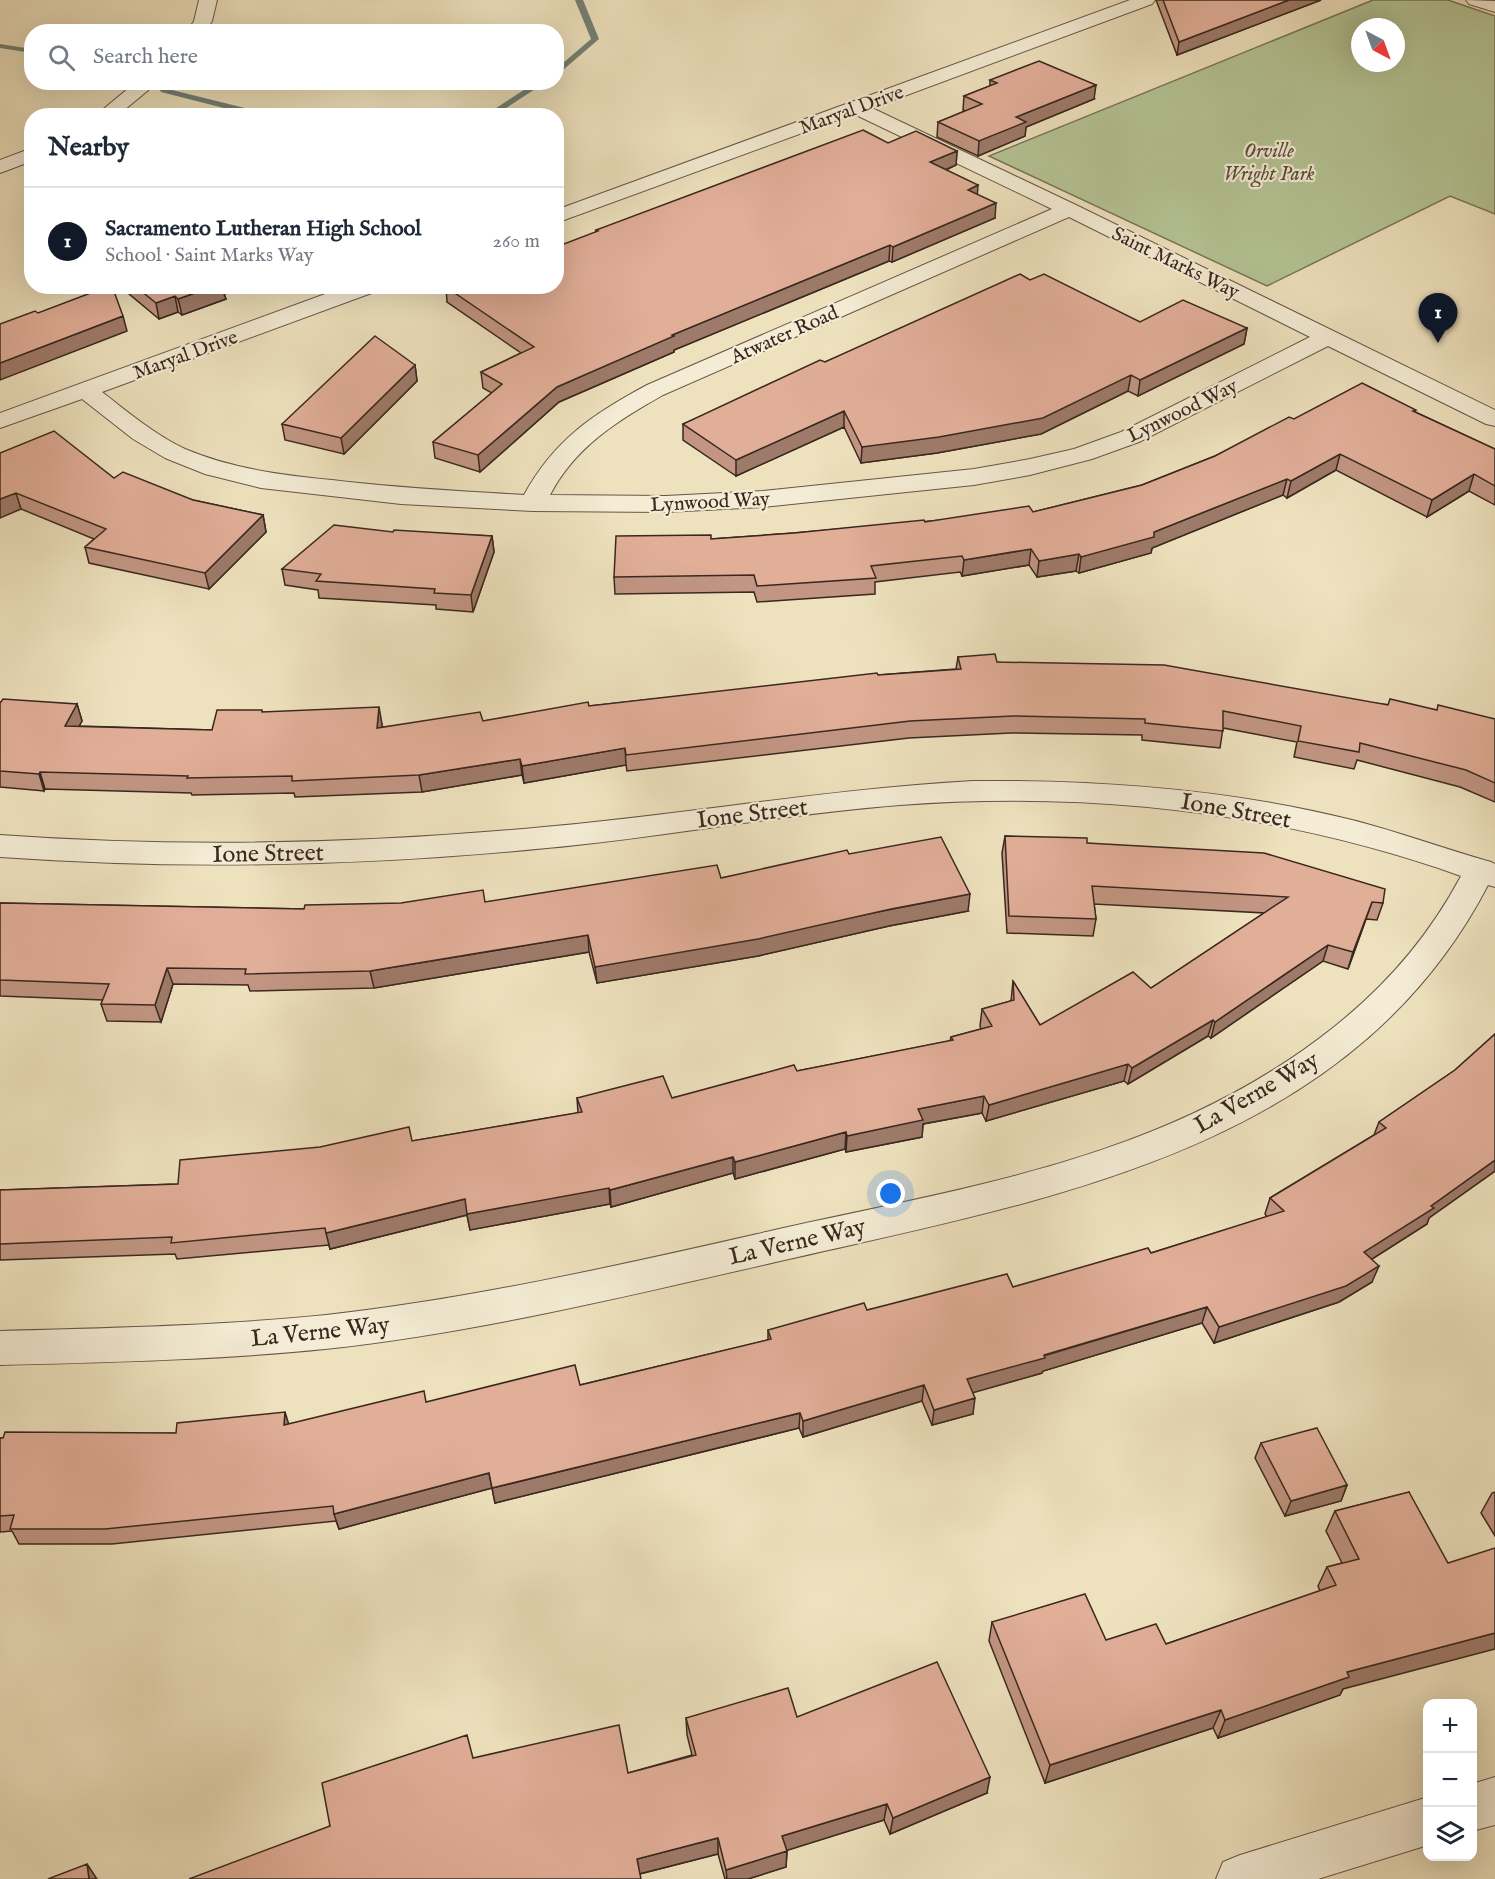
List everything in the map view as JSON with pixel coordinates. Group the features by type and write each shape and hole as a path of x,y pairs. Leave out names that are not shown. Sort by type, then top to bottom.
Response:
{"street":[{"path":"201,24 208,0"},
{"name":"Maryal Drive","path":"564,214 1146,0"},
{"path":"1475,0 1495,7"},
{"path":"115,108 138,90"},
{"name":"Saint Marks Way","path":"855,107 1069,209 1495,419"},
{"path":"0,167 24,157"},
{"name":"Atwater Road","path":"533,503 545,479 567,449 615,411 655,390 1069,209"},
{"path":"307,294 321,304"},
{"name":"Maryal Drive","path":"0,421 348,294"},
{"name":"Lynwood Way","path":"86,391 142,434 174,453 214,469 286,484 401,496 533,503 666,504 763,499 974,477 1083,454 1130,437 1328,337"},
{"name":"Ione Street","path":"0,846 175,854 324,853 403,849 548,838 897,796 987,790 1078,791 1170,799 1262,813 1356,833 1488,873"},
{"name":"La Verne Way","path":"0,1348 226,1341 370,1327 513,1304 1034,1188 1108,1164 1213,1121 1288,1078 1353,1031 1406,980 1488,873"},
{"path":"1476,1807 1495,1801"},
{"path":"1240,1879 1423,1823"}],"green space":[{"name":"Orville Wright Park","path":"1373,0 1448,0 1495,16 1495,214 1450,196 1267,286 989,156"}],"building":[{"path":"1163,0 1289,0 1179,42"},
{"path":"1039,61 1096,85 1016,117 1026,122 979,141 938,122 982,104 964,96 997,83 990,80"},
{"path":"863,130 888,143 916,131 957,151 930,162 978,185 968,190 996,203 893,247 890,245 672,335 674,336 557,387 478,455 433,442 502,384 481,372 534,347 456,294 564,294 564,244 598,231 596,230"},
{"path":"1020,274 1030,280 1044,274 1140,322 1183,300 1247,328 1140,380 1131,375 1043,418 939,437 862,447 844,411 736,460 683,424 820,360 825,362"},
{"path":"88,294 115,294 123,316 0,363 0,324 35,311 38,313"},
{"path":"145,294 192,294 178,299 175,296 156,303"},
{"path":"375,336 415,365 341,438 282,424"},
{"path":"1362,383 1416,410 1413,411 1495,449 1495,486 1474,474 1432,500 1340,454 1291,481 1287,479 1154,532 1154,537 1081,557 1079,554 1039,561 1031,549 964,560 962,556 871,566 876,578 757,586 754,575 614,577 616,536 711,535 711,539 924,520 925,522 1029,506 1033,512 1142,485 1215,456 1289,417 1294,419"},
{"path":"54,431 114,478 123,472 193,500 263,515 205,573 85,547 106,529 16,493 0,499 0,453"},
{"path":"334,525 393,532 394,530 492,536 471,595 434,593 435,589 316,581 321,574 282,569"},
{"path":"995,654 997,662 1164,665 1388,705 1390,699 1437,710 1438,705 1495,719 1495,783 1466,770 1360,743 1359,752 1298,741 1301,726 1223,711 1223,731 1145,723 1145,719 1013,716 910,721 626,755 625,748 522,766 520,759 419,775 292,781 292,776 187,778 188,776 40,772 39,774 0,771 0,702 3,699 77,704 65,726 212,730 217,710 262,710 262,712 379,707 377,728 480,712 483,721 588,702 589,706 877,673 878,675 961,669 958,657"},
{"path":"1005,836 1087,838 1087,843 1264,853 1385,889 1383,903 1372,902 1353,952 1328,945 1215,1022 1213,1020 1132,1068 1128,1064 989,1105 984,1096 918,1109 923,1120 847,1136 846,1132 735,1162 733,1157 610,1190 609,1188 467,1214 465,1199 326,1233 325,1228 171,1243 172,1237 0,1244 0,1190 178,1184 180,1160 320,1147 409,1127 412,1141 582,1112 577,1098 663,1076 672,1098 794,1065 797,1071 953,1040 951,1037 992,1026 982,1009 1014,1000 1013,981 1040,1025 1133,972 1151,988 1288,897 1092,886 1096,919 1009,916"},
{"path":"941,837 970,894 758,939 595,967 588,935 370,971 245,974 246,969 167,968 155,1005 101,1004 109,984 0,980 0,903 304,909 305,905 401,903 483,890 485,902 717,865 721,878 847,850 849,854"},
{"path":"1495,1034 1495,1160 1431,1206 1434,1208 1364,1252 1379,1266 1346,1286 1219,1327 1207,1307 1044,1355 1045,1358 967,1379 975,1398 934,1410 924,1385 803,1421 800,1413 492,1488 489,1473 334,1514 333,1506 105,1529 10,1529 14,1515 0,1516 0,1438 3,1438 5,1432 176,1433 177,1423 285,1412 284,1425 424,1391 426,1402 575,1365 580,1385 771,1339 768,1330 864,1303 867,1310 1007,1274 1013,1287 1148,1248 1151,1253 1284,1211 1270,1198 1386,1128 1379,1122 1455,1070"},
{"path":"1317,1428 1347,1485 1291,1501 1261,1443"},
{"path":"1409,1492 1448,1563 1495,1548 1495,1633 1347,1672 1349,1677 1225,1720 1221,1710 1050,1765 992,1622 1085,1594 1106,1640 1156,1624 1166,1644 1336,1585 1327,1567 1359,1559 1335,1511"},
{"path":"937,1662 990,1777 893,1818 887,1804 782,1836 787,1851 726,1870 718,1838 637,1859 641,1879 189,1879 330,1826 322,1783 467,1735 473,1758 619,1725 628,1773 696,1755 686,1718 788,1688 797,1717"},
{"path":"87,1864 89,1879 48,1879"}],"waterway":[{"path":"564,67 595,39 579,0"},
{"path":"0,46 24,50"},
{"path":"164,90 235,108"},
{"path":"501,108 529,90"}],"place":[{"name":"Sacramento Lutheran High School","path":"1438,343"}]}
